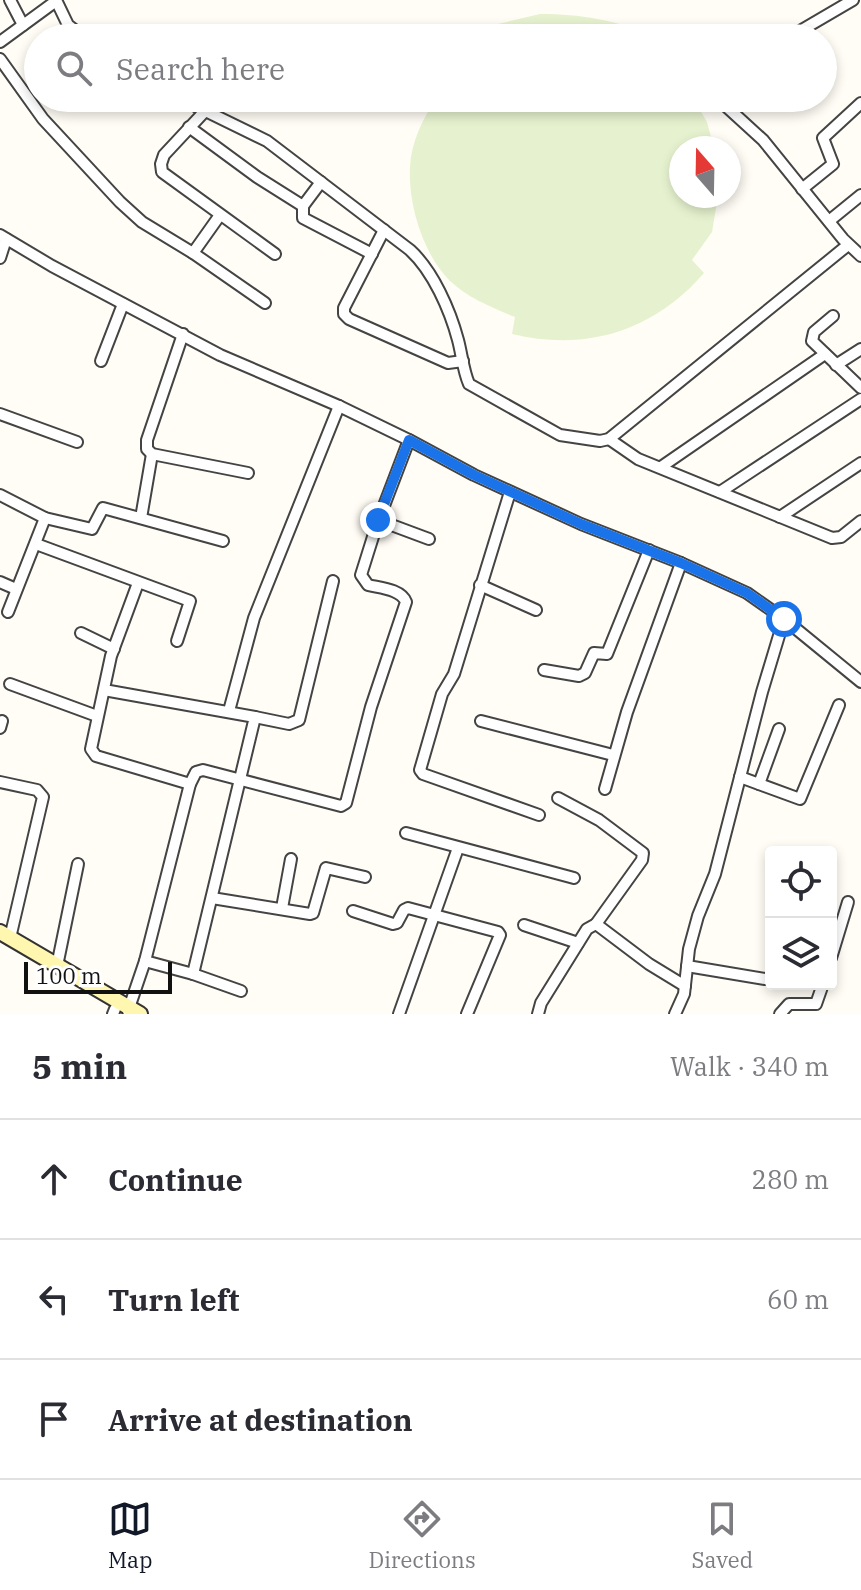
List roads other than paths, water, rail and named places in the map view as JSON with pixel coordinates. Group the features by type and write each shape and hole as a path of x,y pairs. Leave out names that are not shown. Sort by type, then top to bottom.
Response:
{"street":[{"path":"0,42 23,25 10,0"},
{"path":"24,24 56,0 68,24"},
{"path":"812,24 853,0"},
{"path":"0,59 24,92"},
{"path":"802,189 833,164 823,138 861,103"},
{"path":"38,112 142,222 265,303"},
{"path":"204,112 164,155 161,169 164,175 275,254"},
{"path":"210,112 267,141 415,255 432,280 454,329 467,381 472,387 560,435 600,441 609,439 848,245"},
{"path":"732,112 763,140 848,245 861,256"},
{"path":"189,127 303,206"},
{"path":"321,182 303,206 302,215 306,220 372,254"},
{"path":"829,221 861,195"},
{"path":"193,253 220,215"},
{"path":"384,230 344,308 346,317 448,363 463,361"},
{"path":"0,258 3,237 123,304 263,375 339,406 581,524 747,593 861,682"},
{"path":"101,361 123,304"},
{"path":"833,316 811,338 861,388"},
{"path":"183,334 147,440 147,449 152,454 248,473"},
{"path":"836,365 861,349"},
{"path":"661,467 825,354"},
{"path":"720,492 861,399"},
{"path":"229,711 254,618 339,406"},
{"path":"0,414 77,442"},
{"path":"609,439 638,459 835,538 861,521"},
{"path":"125,1012 145,961 194,773 200,770 341,806 346,803 371,707 406,602 399,593 368,585 362,578 378,520 409,440"},
{"path":"141,518 152,454"},
{"path":"780,517 861,463"},
{"path":"510,492 454,674 442,694 420,770 446,783 539,815"},
{"path":"0,495 45,518 92,529 103,508 223,541"},
{"path":"8,612 45,518"},
{"path":"378,520 429,539"},
{"path":"36,544 190,601 177,641"},
{"path":"544,670 582,676 594,653 607,654 649,550"},
{"path":"605,789 613,755 681,563"},
{"path":"104,690 289,724 299,720 333,581"},
{"path":"0,582 16,589"},
{"path":"138,583 114,649 91,744 94,754 190,784"},
{"path":"480,585 536,610"},
{"path":"675,1014 685,986 689,949 698,916 715,874 784,619"},
{"path":"81,633 114,649"},
{"path":"10,684 97,716"},
{"path":"740,777 800,799 839,705"},
{"path":"193,974 255,717"},
{"path":"481,721 613,755"},
{"path":"759,784 779,729"},
{"path":"0,782 37,790 43,797 3,937"},
{"path":"538,1014 538,1007 587,929 596,924 642,860 643,853 599,820 558,798"},
{"path":"406,833 574,878"},
{"path":"399,1014 458,848"},
{"path":"282,908 291,859"},
{"path":"57,966 78,864"},
{"path":"212,898 312,914 326,868 365,877"},
{"path":"837,938 848,902"},
{"path":"353,911 393,924 406,909 499,933 467,1014"},
{"path":"596,924 649,964 685,986"},
{"path":"524,925 578,943"},
{"path":"3,937 57,966 125,1012"},
{"path":"3,937 125,1012"},
{"path":"145,961 241,991"},
{"path":"687,966 765,979"},
{"path":"780,1014 789,1004 816,1004 821,990"}]}
